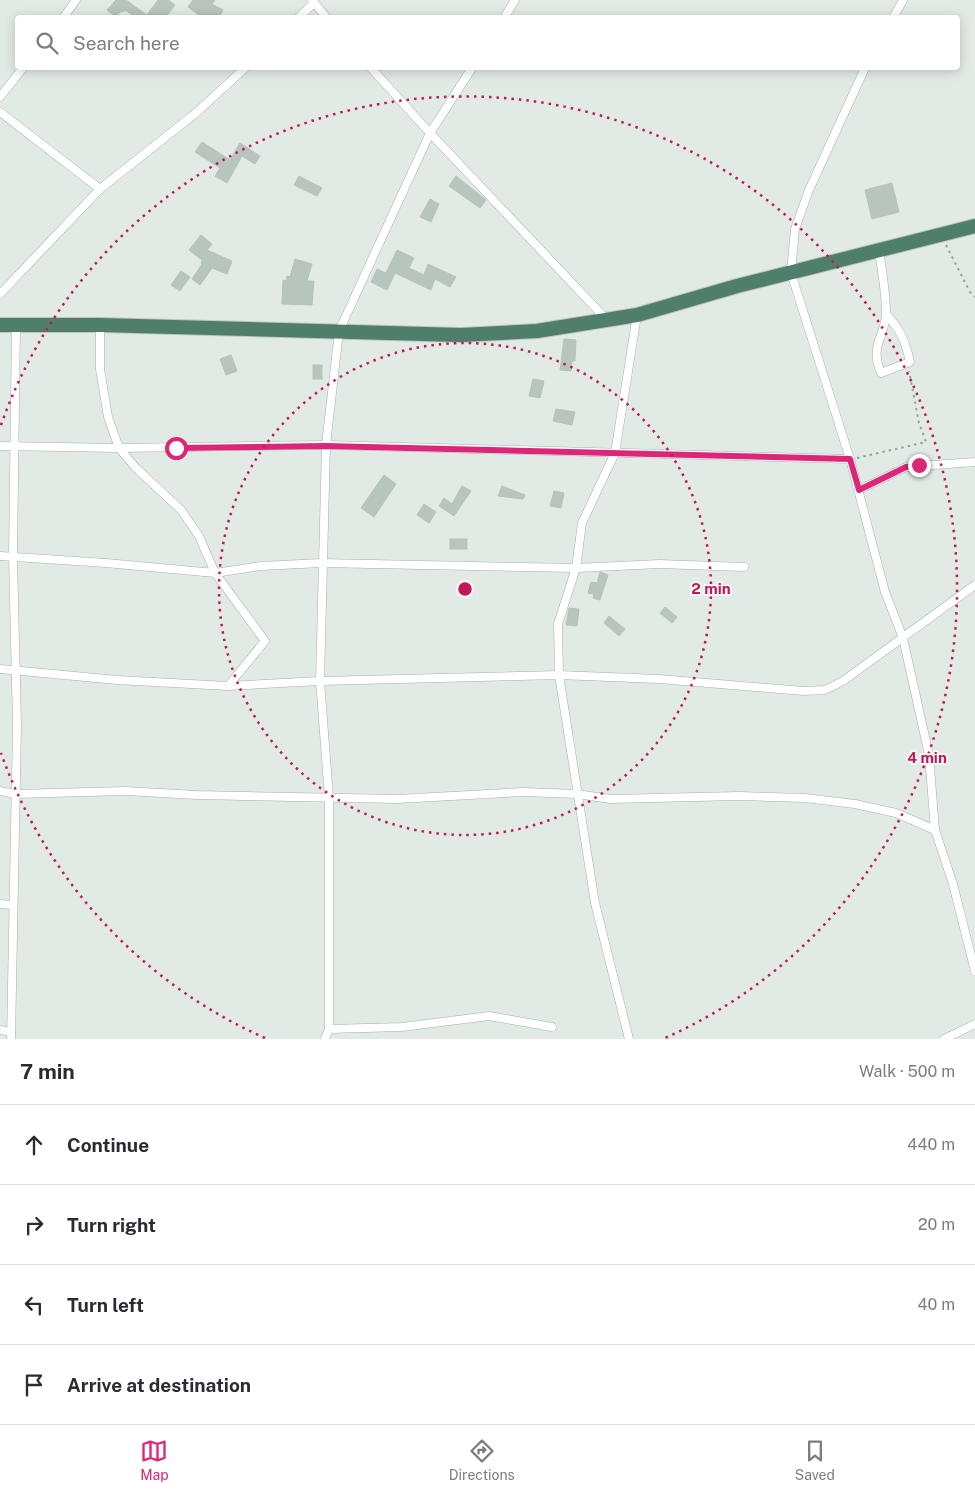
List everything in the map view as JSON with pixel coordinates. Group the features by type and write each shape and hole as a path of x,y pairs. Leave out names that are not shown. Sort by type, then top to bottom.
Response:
{"highway":[{"path":"0,325 100,325 461,335 537,331 637,315 975,226"}],"street":[{"path":"64,15 76,0"},
{"path":"506,15 516,0"},
{"path":"895,15 903,0"},
{"path":"301,15 313,1 325,15"},
{"path":"0,97 21,70"},
{"path":"0,294 100,189 197,112 243,70"},
{"path":"373,70 430,133 608,320"},
{"path":"325,1039 329,1029 329,797 320,681 321,563 326,446 339,331 430,133 471,70"},
{"path":"864,70 809,190 795,229 791,273 850,459 885,592 903,638 929,755 935,830 953,884 975,971"},
{"path":"0,112 100,189"},
{"path":"879,251 886,314 876,346 877,364 881,374 910,362 906,344 898,326 886,314"},
{"path":"629,1039 595,903 576,794 559,675 558,624 576,568 582,523 615,453 637,315"},
{"path":"0,1030 11,1035 16,668 13,557 16,325"},
{"path":"100,325 100,369 108,417 119,448 136,468 181,510 199,536 215,573 265,641 228,686"},
{"path":"0,446 119,448 326,446 850,459"},
{"path":"859,490 906,467 975,462"},
{"path":"0,556 215,573 261,566 321,563 576,568 659,564 744,566"},
{"path":"0,668 16,668 117,680 228,686 320,681 559,675 659,679 803,691 825,690 843,681 975,586"},
{"path":"0,791 15,794 125,791 196,795 398,799 522,792 576,794 610,799 739,796 805,798 855,804 896,813 935,830"},
{"path":"0,904 12,905"},
{"path":"329,1029 402,1026 489,1016 552,1028"},
{"path":"944,1039 975,1024"}],"path":[{"path":"941,235 970,292 975,297"},
{"path":"850,459 926,442 919,423 909,374 910,362"}],"building":[{"path":"116,0 126,0 147,15 132,15 125,10 118,15 113,15 107,10"},
{"path":"158,0 168,0 175,5 167,15 147,15"},
{"path":"193,0 215,0 212,4 223,10 220,15 199,15 188,7"},
{"path":"202,142 230,160 240,143 260,156 255,164 242,156 227,183 215,176 220,168 195,152"},
{"path":"299,176 322,188 317,196 294,185"},
{"path":"456,176 486,200 480,208 449,186"},
{"path":"892,183 899,212 872,219 865,190"},
{"path":"430,199 439,204 431,222 420,217"},
{"path":"201,235 212,244 207,250 232,261 227,274 212,268 200,285 192,279 202,264 202,260 189,250"},
{"path":"397,250 414,258 409,268 424,275 428,264 456,277 450,287 435,279 431,290 395,273 387,290 371,282 377,269 386,273"},
{"path":"295,259 312,264 307,281 314,281 312,305 282,304 283,280 286,281 287,276 290,277"},
{"path":"181,271 190,277 180,291 171,285"},
{"path":"564,339 576,340 575,361 572,361 571,371 560,370"},
{"path":"231,355 237,371 226,375 220,359"},
{"path":"313,365 322,365 322,379 313,379"},
{"path":"533,379 544,381 540,398 529,396"},
{"path":"556,409 575,412 572,425 553,421"},
{"path":"384,475 396,484 374,517 361,508"},
{"path":"462,486 471,491 454,516 439,506 444,498 452,504"},
{"path":"502,486 525,495 523,499 498,496"},
{"path":"554,491 564,493 561,508 550,506"},
{"path":"424,504 436,512 429,523 417,515"},
{"path":"450,539 467,539 467,549 450,549"},
{"path":"600,572 608,575 600,600 593,598 594,594 588,593 591,582 597,583"},
{"path":"665,607 677,617 672,623 660,613"},
{"path":"569,608 579,609 577,626 566,625"},
{"path":"609,616 625,629 619,636 604,623"}],"route":[{"path":"176,448 326,446 850,459 859,490 906,467 919,465"}]}
